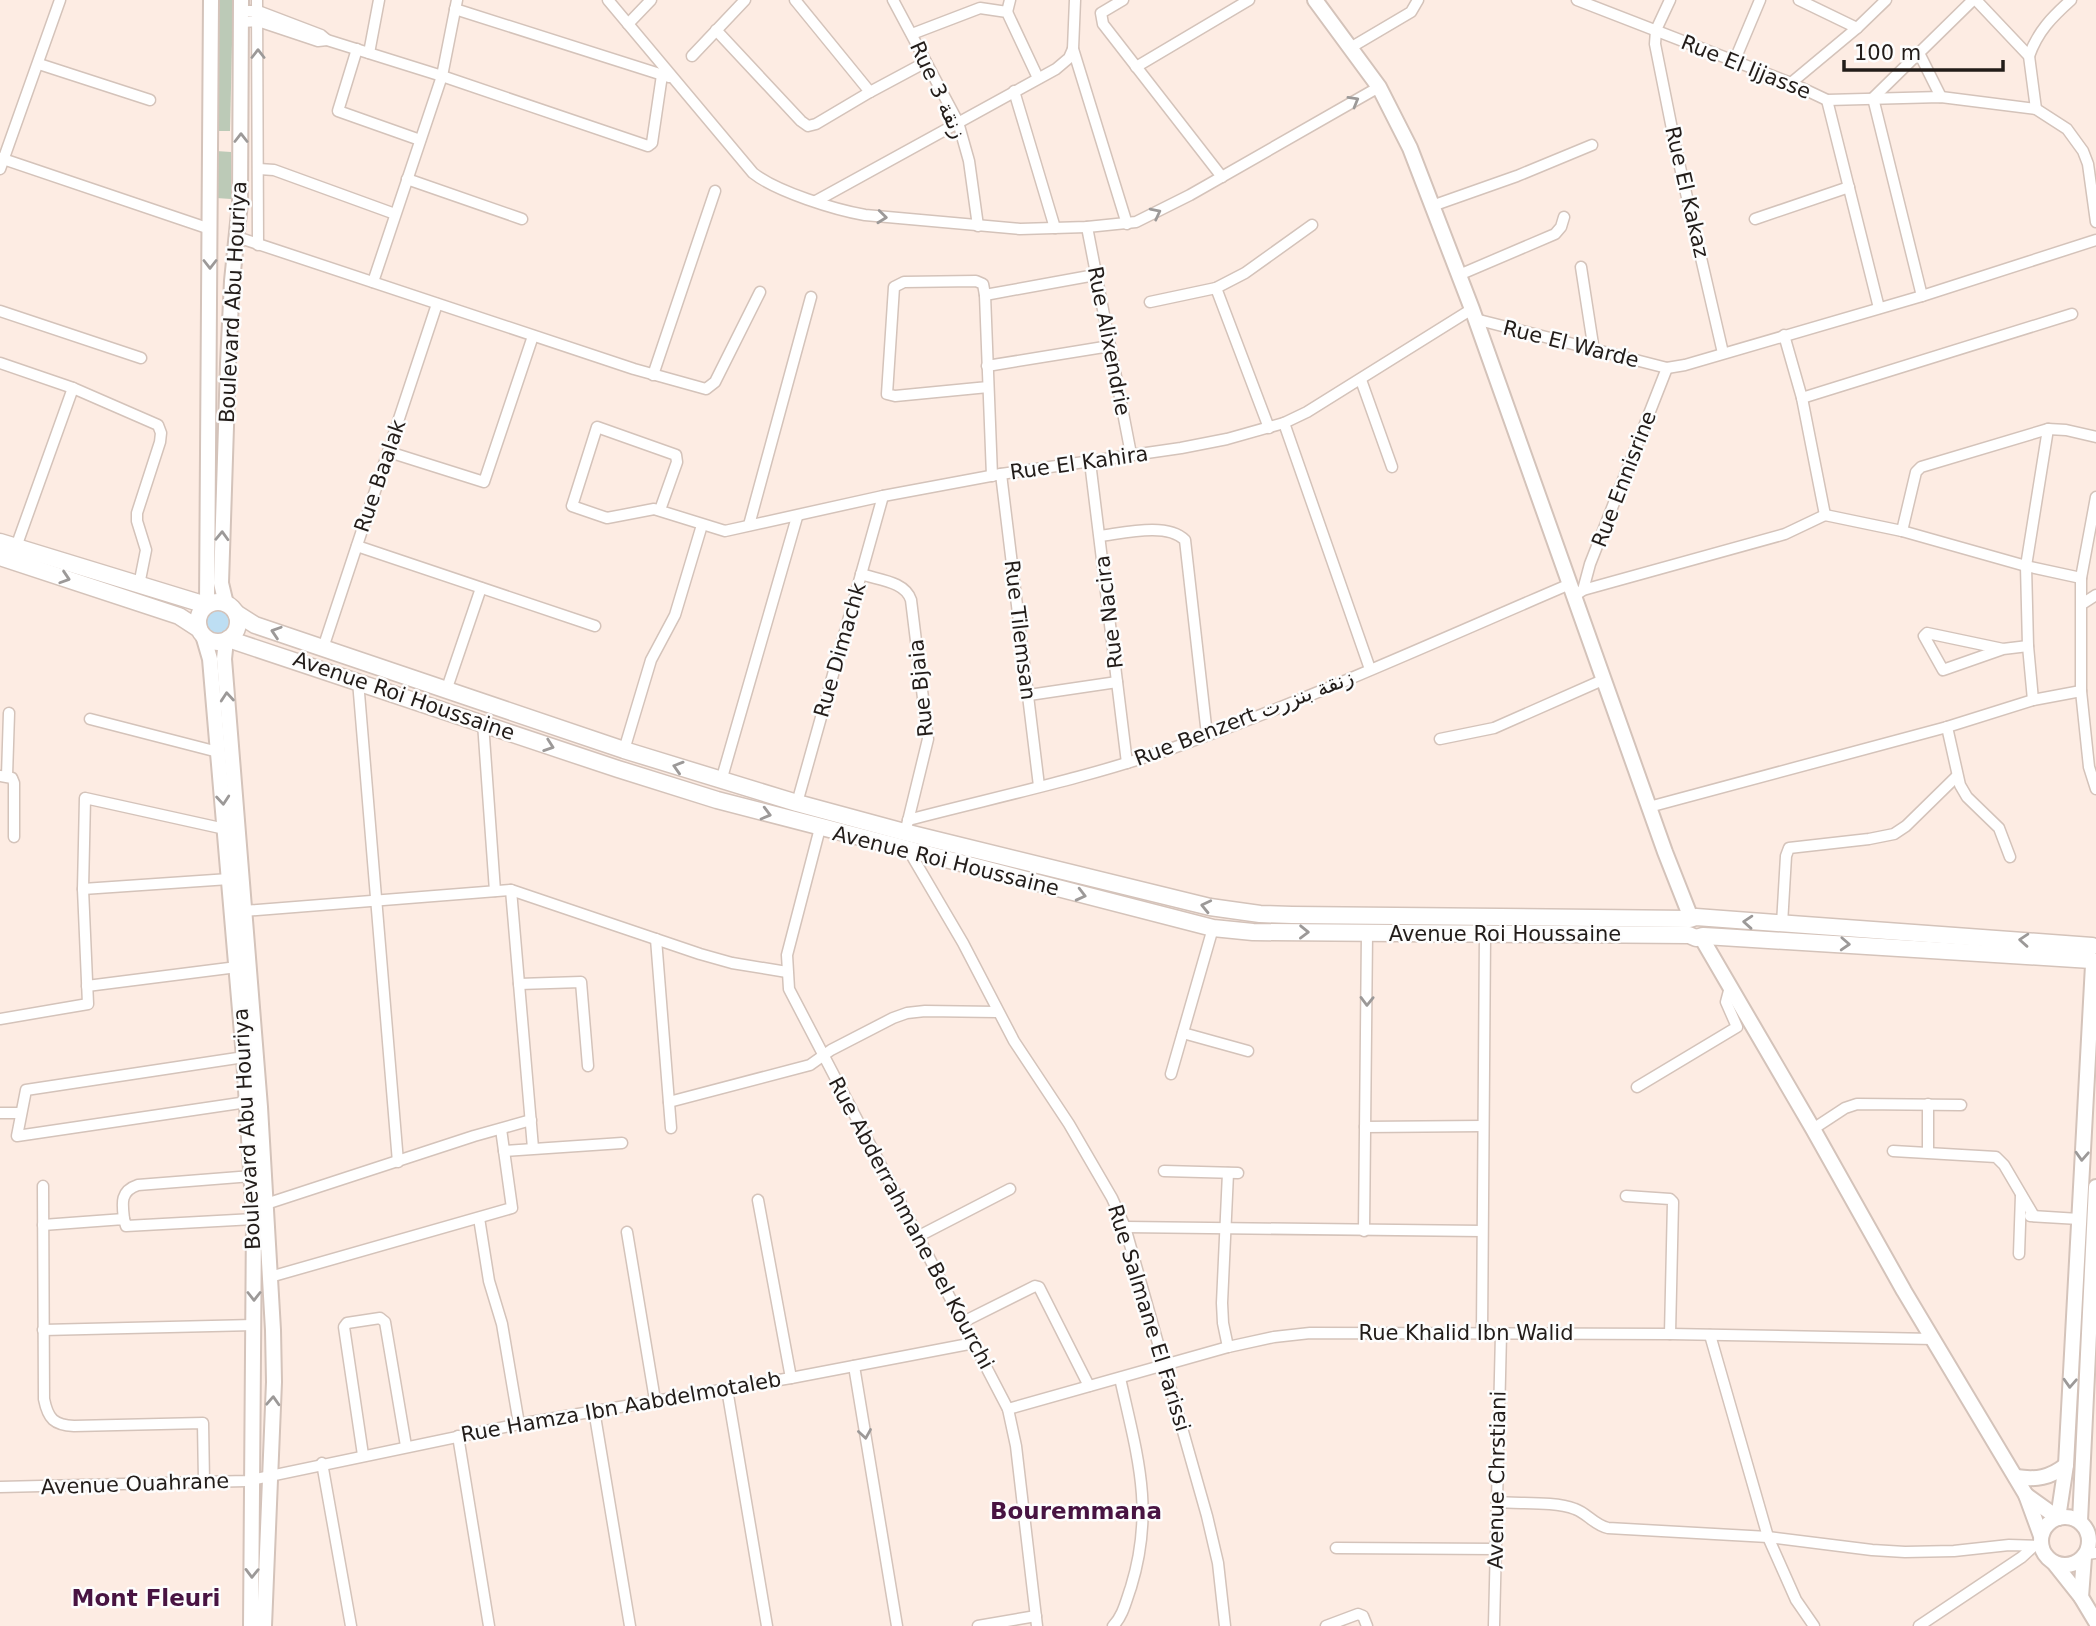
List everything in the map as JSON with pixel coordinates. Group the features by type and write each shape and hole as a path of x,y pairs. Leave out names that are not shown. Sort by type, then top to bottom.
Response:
{"main road":[{"name":"Boulevard Abu Houriya","path":"207,605 211,0"},
{"path":"1315,0 1379,86 1410,148 1576,590 1649,807 1696,927 1883,1255 2016,1477 2026,1495 2045,1554 2081,1597 2096,1622"},
{"name":"Boulevard Abu Houriya","path":"231,608 222,593 221,569 232,281 240,203 241,11"},
{"path":"0,542 207,605"},
{"path":"0,558 179,616 201,632 214,641 227,639 237,624 231,608 216,602 207,605 198,616 201,632"},
{"name":"Avenue Roi Houssaine","path":"231,608 255,625 721,781 797,803 906,826 1235,911 1696,927 2093,956"},
{"name":"Boulevard Abu Houriya","path":"201,632 210,659 252,1176 253,1479 260,1537 264,1626"},
{"name":"Boulevard Abu Houriya","path":"227,639 224,659 266,1204 274,1382 269,1474 251,1626"},
{"name":"Avenue Roi Houssaine","path":"227,639 717,800 1213,928 1253,932 1485,934 1782,924 2093,956"},
{"path":"2058,1518 2066,1465 2093,956"},
{"path":"2081,1597 2090,1538 2088,1528 2096,1187"},
{"path":"2016,1477 2048,1477 2066,1465"},
{"path":"2026,1495 2058,1518"},
{"path":"2039,1542 2046,1527 2058,1518 2065,1517 2088,1528"},
{"path":"2054,1563 2073,1565 2089,1555"}],"street":[{"path":"60,0 39,64 1,162 210,229"},
{"path":"369,53 379,0"},
{"path":"608,0 753,173 780,188 847,212 865,215 978,226 1055,228 1136,222 1222,177 1379,86"},
{"path":"628,24 651,0"},
{"path":"692,56 744,0"},
{"path":"795,0 870,92"},
{"name":"Rue 3 زنقة","path":"893,0 958,122 969,161 978,226"},
{"path":"1010,0 1007,12 1038,78"},
{"path":"1075,0 1073,49 1127,224"},
{"path":"1123,0 1104,10 1100,16 1103,24 1222,177"},
{"path":"1136,67 1250,0"},
{"path":"1350,48 1411,12 1418,0"},
{"name":"Rue El Ijjasse","path":"1577,0 1605,4 1657,30 1827,100 1941,97 2036,109 2062,125 2080,145 2094,188 2096,222"},
{"path":"1657,30 1670,0"},
{"path":"1734,62 1760,0"},
{"path":"1799,0 1857,28"},
{"path":"1791,83 1886,0"},
{"path":"1922,296 1873,99 1975,0 2029,56"},
{"path":"2036,109 2029,56 2043,27 2071,0"},
{"path":"373,282 442,76 456,4 676,79"},
{"path":"912,34 975,4 1007,12"},
{"path":"241,11 258,11 318,41 327,40 357,49 651,146 662,75"},
{"path":"258,11 258,245"},
{"path":"716,30 808,126 817,124 926,62"},
{"name":"Rue El Kakaz","path":"1657,30 1655,44 1677,154 1723,353"},
{"path":"357,49 338,111 420,140"},
{"path":"817,201 1056,69 1069,58 1073,49"},
{"path":"1919,53 1941,97"},
{"path":"39,64 150,100"},
{"path":"1014,91 1055,228"},
{"path":"1827,100 1879,308"},
{"path":"1432,206 1517,176 1592,145"},
{"path":"259,169 274,170 396,214"},
{"path":"407,179 522,219"},
{"path":"1755,219 1849,187"},
{"path":"653,375 715,191"},
{"path":"1459,275 1555,234 1564,217"},
{"path":"1150,302 1216,288 1279,250 1312,225"},
{"name":"Rue Alixendrie","path":"1087,227 1094,275 1131,454"},
{"path":"237,237 653,375 706,389 712,386 760,292"},
{"path":"1667,368 1922,296 2096,240"},
{"path":"1581,268 1594,351"},
{"path":"985,295 1094,275"},
{"name":"Rue Tilemsan","path":"988,387 895,396 886,392 896,285 904,282 981,282 985,295 988,387 997,475 1029,695 1039,786"},
{"path":"1216,288 1269,428"},
{"path":"749,525 811,297"},
{"name":"Rue Baalak","path":"323,648 437,304"},
{"path":"0,311 141,358"},
{"name":"Rue El Warde","path":"1474,314 1594,351 1667,368"},
{"name":"Rue El Kahira","path":"660,510 725,531 883,496 997,475 1181,448 1269,428 1284,423 1474,314"},
{"path":"1802,398 2072,314"},
{"path":"1784,335 1802,398 1825,515 1902,531 2026,566 2081,578"},
{"path":"389,452 484,482 533,336"},
{"path":"987,366 1110,346"},
{"path":"0,363 73,388 158,425 161,433 136,513 146,550 139,584"},
{"name":"Rue Ennisrine","path":"1576,590 1590,564 1667,368"},
{"path":"1361,380 1392,467"},
{"path":"16,547 73,388"},
{"path":"1284,423 1370,669"},
{"path":"597,427 676,455 677,462 660,510 607,518 572,506 597,427"},
{"path":"1902,531 1916,472 1921,467 2048,429 2096,437"},
{"path":"2033,700 2028,646 2026,566 2048,429"},
{"name":"Rue Nacira","path":"1090,462 1128,763"},
{"name":"Rue Dimachk","path":"797,803 883,496"},
{"path":"2096,497 2093,534 2081,578 2081,691 2089,766 2096,789"},
{"name":"Rue Benzert زنقة بنزرت","path":"906,826 1039,786 1128,763 1207,735 1576,590 1785,534 1825,515"},
{"path":"721,781 797,517"},
{"path":"624,750 651,660 675,615 702,525"},
{"path":"1100,536 1167,530 1178,533 1185,540 1207,735"},
{"path":"357,546 595,626"},
{"name":"Rue Bjaia","path":"861,575 902,587 908,591 911,600 928,739 906,826"},
{"path":"446,691 481,588"},
{"path":"2082,604 2096,595"},
{"path":"2003,649 1927,633 1924,636 1943,670 2003,649 2028,646"},
{"path":"1440,739 1494,728 1605,679"},
{"path":"358,680 398,1162"},
{"path":"1029,695 1117,682"},
{"path":"1649,807 1947,727 2033,700 2081,691"},
{"path":"9,713 3,776 12,778 14,783 14,837"},
{"path":"90,719 218,752"},
{"path":"483,723 495,891"},
{"path":"1947,727 1956,777 1967,797 2000,828 2010,857"},
{"path":"1782,924 1786,856 1789,849 1894,834 1906,826 1956,777"},
{"path":"0,1019 85,1007 89,1002 83,889 85,798 225,829"},
{"name":"Rue Abderrahmane Bel Kourchi","path":"820,828 791,938 787,972 789,989 1008,1409 1016,1446 1036,1621"},
{"name":"Rue Salmane El Farissi","path":"909,851 963,943 1013,1041 1090,1158 1125,1227 1207,1516 1218,1563 1225,1626"},
{"path":"83,889 229,879"},
{"path":"244,911 511,890 732,963 787,972"},
{"path":"511,890 533,1148"},
{"path":"1171,1074 1213,928"},
{"path":"1364,1231 1367,933"},
{"path":"1482,1334 1485,934"},
{"path":"656,939 671,1128"},
{"path":"87,986 237,967"},
{"path":"519,984 581,982 588,1066"},
{"path":"1637,1087 1737,1027 1726,1002 1730,987"},
{"path":"669,1102 810,1065 823,1055 907,1013 998,1012"},
{"path":"1183,1033 1248,1051"},
{"path":"244,1057 26,1090 17,1136 247,1102"},
{"path":"1813,1129 1845,1108 1857,1104 1961,1105"},
{"path":"1928,1104 1928,1152"},
{"path":"0,1113 21,1113"},
{"path":"266,1204 531,1120"},
{"path":"1365,1127 1483,1126"},
{"path":"270,1277 512,1208 501,1129"},
{"path":"504,1151 622,1143"},
{"path":"1893,1151 1996,1157 2004,1165 2034,1216"},
{"path":"1164,1171 1233,1173 1226,1227 1222,1303 1228,1347"},
{"path":"252,1176 138,1185 129,1188 122,1201 124,1225 127,1226 254,1219"},
{"path":"43,1186 44,1399 47,1415 55,1422 74,1426 202,1423 204,1482"},
{"path":"919,1236 1010,1189"},
{"path":"2019,1254 2021,1194"},
{"path":"1626,1196 1670,1199 1673,1202 1670,1334"},
{"path":"758,1200 791,1378"},
{"path":"2021,1216 2079,1219"},
{"path":"480,1218 489,1282 502,1324 519,1424"},
{"path":"43,1225 124,1219"},
{"path":"1125,1227 1482,1231"},
{"path":"627,1232 655,1400"},
{"path":"963,1322 1035,1286 1039,1287 1089,1386"},
{"path":"363,1455 344,1327 347,1323 380,1318 385,1322 406,1446"},
{"path":"43,1330 254,1325"},
{"name":"Rue Khalid Ibn Walid","path":"1008,1409 1228,1347 1274,1337 1310,1333 1670,1334 1934,1339"},
{"name":"Avenue Chrstiani","path":"1494,1626 1501,1334"},
{"path":"1710,1335 1768,1537 1796,1600 1814,1626"},
{"name":"Rue Hamza Ibn Aabdelmotaleb","path":"269,1474 594,1410 791,1378 974,1343"},
{"path":"854,1366 897,1626"},
{"path":"1114,1626 1124,1607 1135,1572 1143,1529 1142,1479 1121,1378"},
{"path":"727,1389 767,1626"},
{"path":"594,1410 630,1626"},
{"path":"458,1436 489,1626"},
{"path":"322,1464 351,1626"},
{"name":"Avenue Ouahrane","path":"0,1487 204,1482 253,1479 269,1474"},
{"path":"1497,1502 1564,1506 1576,1509 1599,1526 1608,1528 1768,1537 1872,1550 1954,1551 2039,1542"},
{"path":"1919,1626 2022,1557 2039,1542"},
{"path":"1336,1548 1496,1549"},
{"path":"1325,1626 1358,1614 1363,1616 1367,1626"},
{"path":"978,1626 1036,1621"}],"green space":[{"path":"218,0 233,0 230,131 216,131"},
{"path":"216,151 231,152 231,199 216,198"}],"water":[{"path":"218,609 227,613 231,622 227,631 218,635 209,631 205,622 209,613"}],"district":[{"name":"Bouremmana","path":"1076,1511"},
{"name":"Mont Fleuri","path":"146,1598"}]}
